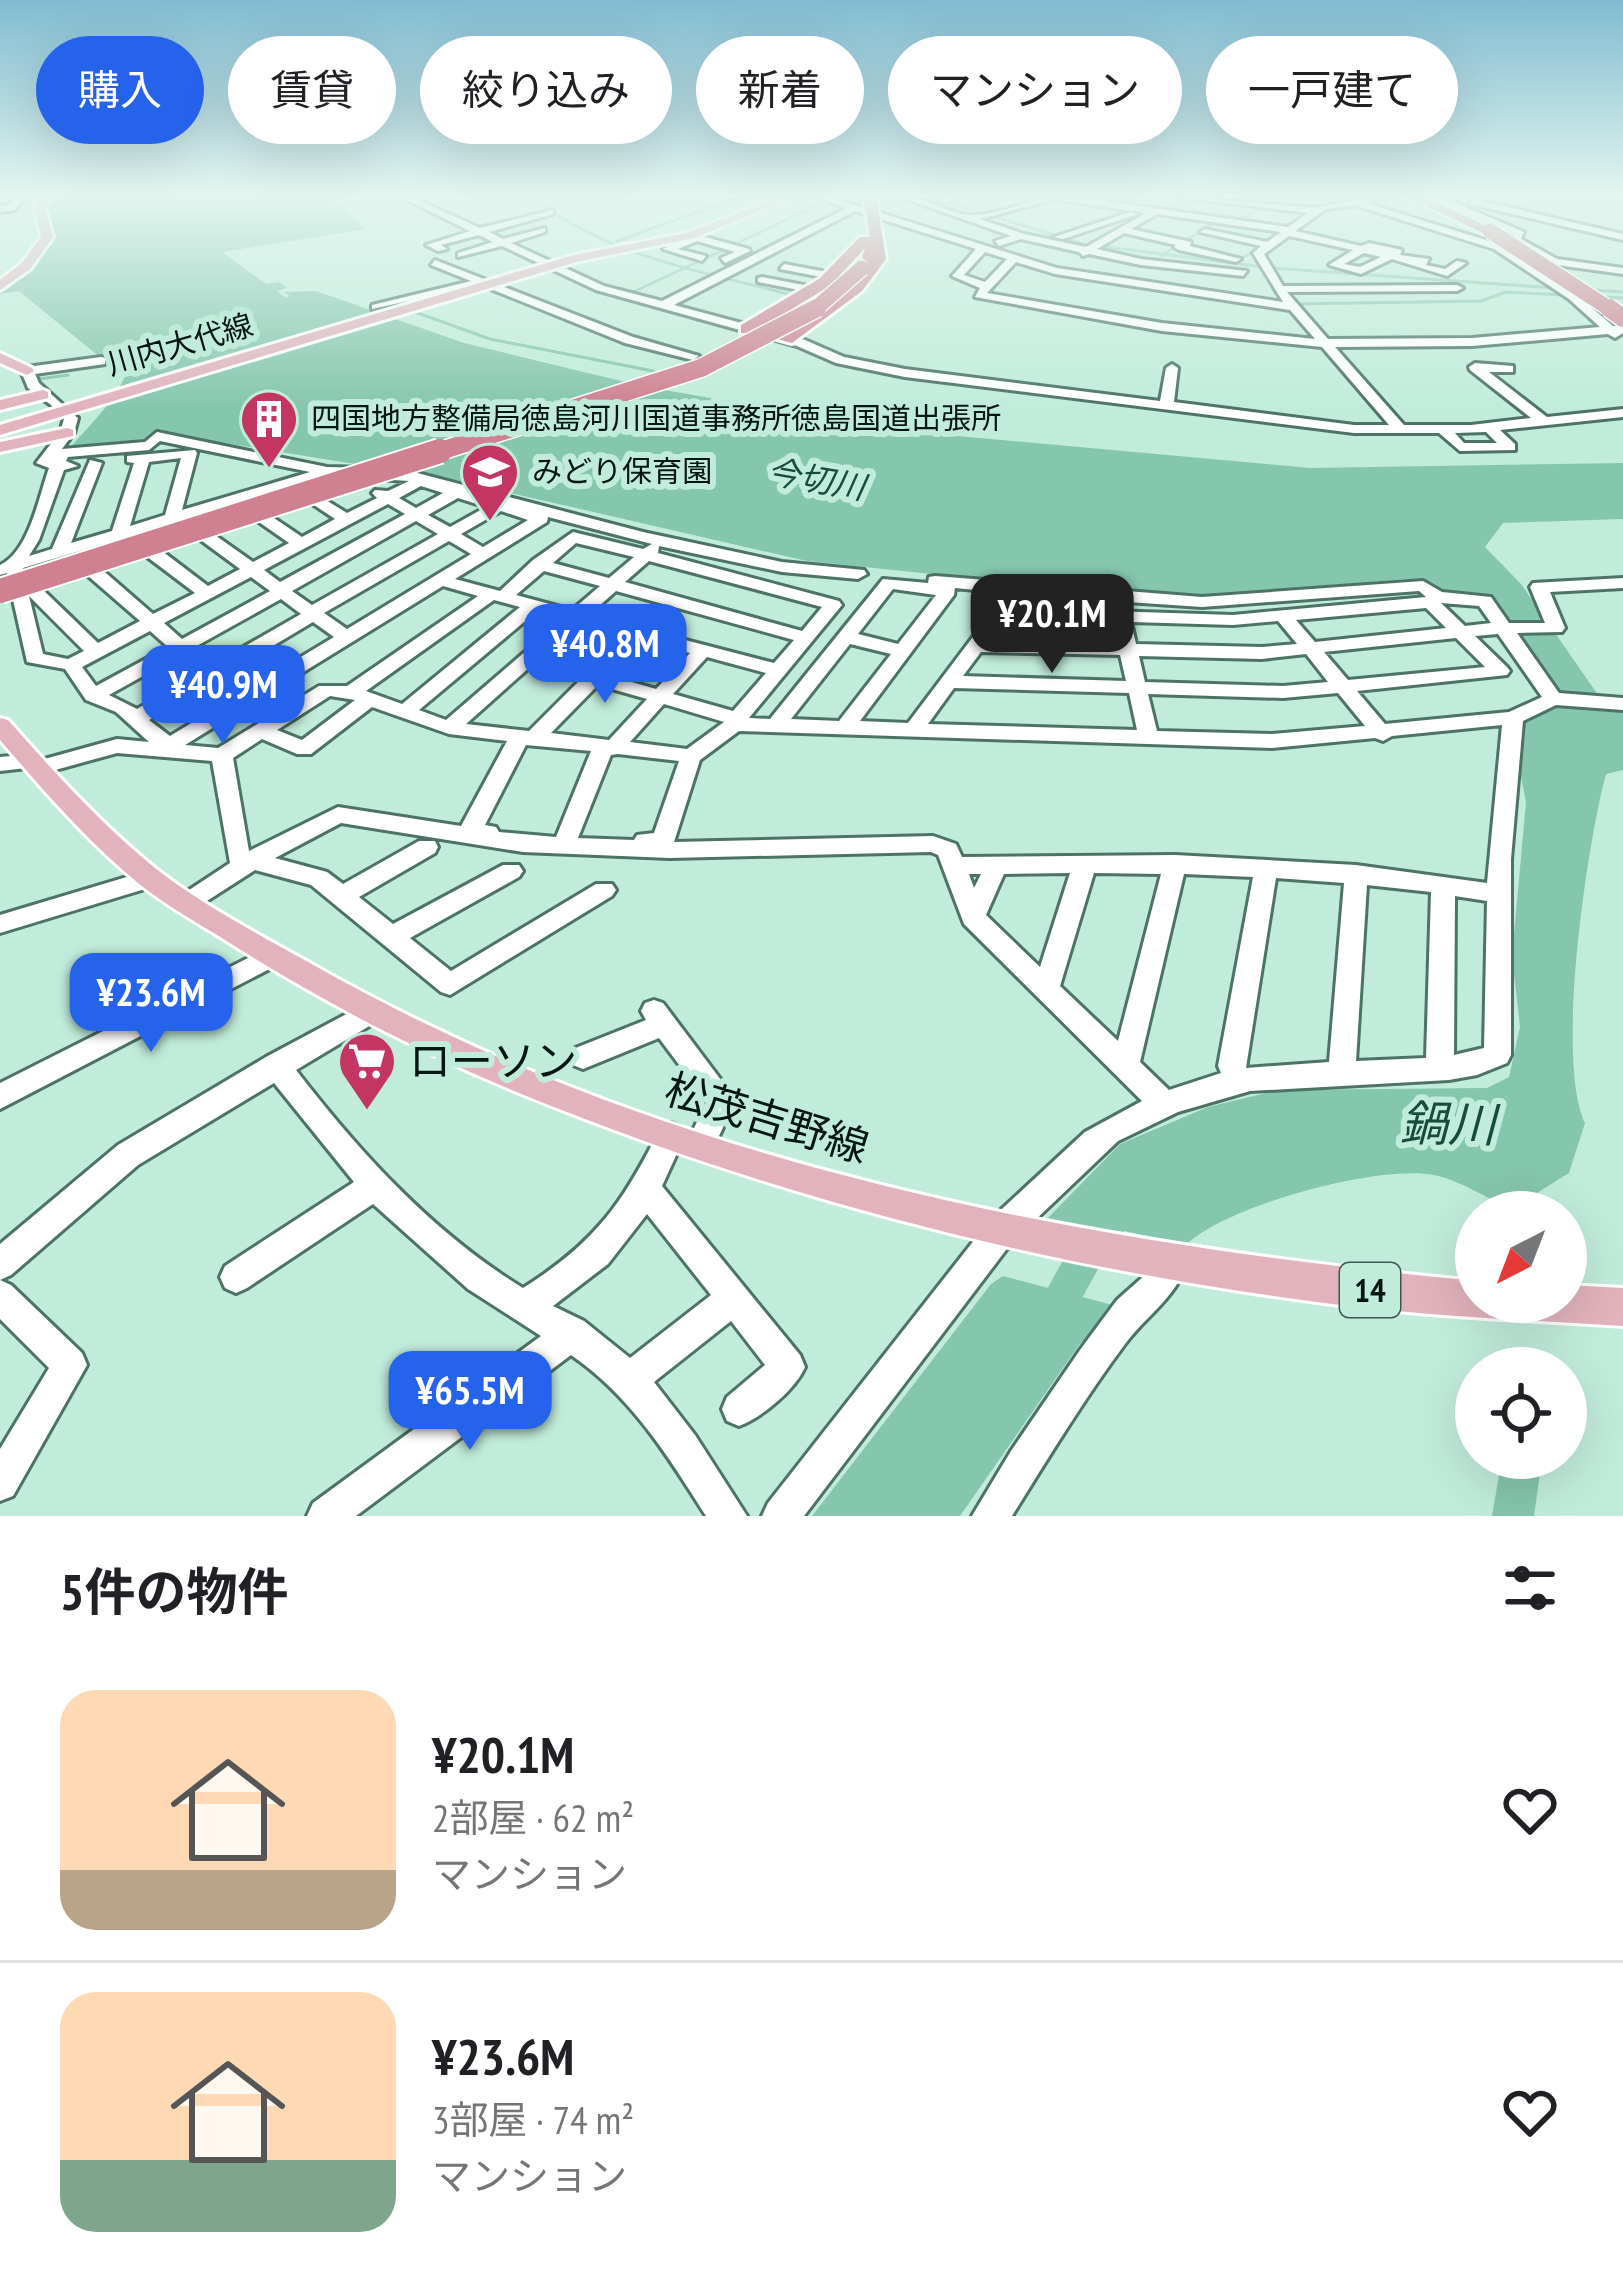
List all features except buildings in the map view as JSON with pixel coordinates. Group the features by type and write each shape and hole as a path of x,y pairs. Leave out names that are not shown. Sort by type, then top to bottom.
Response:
{"highway":[{"path":"786,339 874,267"},
{"path":"1552,267 1619,326"},
{"path":"747,329 847,268"},
{"path":"5,573 692,363 793,315 847,268"},
{"path":"13,595 701,368 807,316 847,268"}],"main road":[{"path":"0,286 25,267"},
{"name":"川内大代線","path":"60,412 382,311 548,267"},
{"path":"0,356 27,371"},
{"path":"0,376 27,371"},
{"path":"0,405 60,412"},
{"path":"0,430 60,412"},
{"path":"0,447 60,412"},
{"name":"松茂吉野線","path":"0,725 23,764 150,879 367,1014 565,1100 782,1175 1118,1256 1454,1301 1623,1307"}],"street":[{"path":"445,267 628,340 693,356"},
{"path":"553,267 600,288 786,339 839,360 905,373 1166,408 1401,430 1492,427 1623,413"},
{"path":"662,306 744,267"},
{"path":"784,267 847,268"},
{"path":"842,267 847,268"},
{"path":"966,267 957,276 986,286"},
{"path":"1005,267 979,295 1162,327 1327,343 1472,342 1619,326 1623,341"},
{"path":"1046,267 1253,303 1456,288"},
{"path":"1052,267 1188,275 1243,273"},
{"path":"1055,267 1060,269"},
{"path":"1060,269 1063,267"},
{"path":"1162,267 1286,299"},
{"path":"1266,267 1286,299 1401,430"},
{"path":"1419,267 1448,273 1457,267"},
{"path":"1590,267 1623,271"},
{"path":"762,280 814,290"},
{"path":"773,316 808,324"},
{"path":"27,371 101,361"},
{"path":"1508,369 1474,367 1542,420"},
{"path":"1166,408 1172,368"},
{"path":"27,371 60,412 43,463 149,446 157,436 327,471 367,484 483,554"},
{"path":"1444,430 1460,447 1510,447 1472,406"},
{"path":"60,460 95,463 190,453 172,518"},
{"path":"119,534 142,458"},
{"path":"5,573 31,540 60,460"},
{"path":"59,552 95,463"},
{"path":"5,573 59,552 327,471 402,475 641,537 782,567 1202,602 1423,586 1437,596 1485,601 1556,700"},
{"path":"5,573 34,658 70,664 420,481 541,520 170,746"},
{"path":"13,595 367,484"},
{"path":"93,696 457,492"},
{"path":"316,500 347,520"},
{"path":"136,719 499,506"},
{"path":"262,517 301,544"},
{"path":"172,518 208,534 348,638"},
{"path":"260,730 304,749 360,696 573,537 651,551 833,604"},
{"path":"449,728 651,551"},
{"path":"152,552 208,594"},
{"path":"539,564 807,638"},
{"path":"93,571 243,702"},
{"path":"638,633 526,739 470,832 566,841 662,842 691,756 736,722 858,574"},
{"path":"442,580 780,671"},
{"path":"979,646 1127,651 1310,648 1504,628 1556,628 1539,587 1623,583"},
{"path":"777,723 889,584 948,591 848,723"},
{"path":"916,726 1018,589"},
{"path":"13,595 96,652"},
{"path":"952,682 1282,692 1500,671 1466,632 1430,602 1233,620 1002,613"},
{"path":"406,711 532,605"},
{"path":"1281,613 1383,734"},
{"path":"1120,616 1148,734"},
{"path":"846,637 902,651"},
{"path":"566,841 607,748 703,650"},
{"path":"528,659 736,722 1272,741 1513,718 1556,700 1616,703"},
{"path":"70,664 93,696 136,719 170,746"},
{"path":"23,764 116,746 170,746 222,755 326,690 360,696 449,728 691,756"},
{"path":"781,1516 1001,1231 1031,1209 1097,1139 1166,1106 1237,1082 1342,1070 1461,1069 1497,1054 1500,894 1513,718"},
{"path":"222,755 238,857 319,878 450,985 604,890"},
{"path":"188,902 252,860 338,815 524,844 670,850 933,844 948,850 973,917 1166,1106"},
{"path":"342,896 427,847"},
{"path":"954,866 1175,863 1356,874 1500,894"},
{"path":"1125,1066 1175,863"},
{"path":"1046,989 1085,864"},
{"path":"973,917 996,866"},
{"path":"1237,1082 1232,1066 1266,868"},
{"path":"392,937 512,871"},
{"path":"1342,1070 1356,874"},
{"path":"0,924 150,879"},
{"path":"1440,1068 1442,884"},
{"path":"0,1097 272,956"},
{"path":"0,1264 128,1155 367,1014"},
{"path":"524,1306 584,1269 615,1241 646,1189 722,1100 659,1017 583,1057"},
{"path":"276,1065 377,1184 466,1267 572,1333 629,1381 728,1516"},
{"path":"236,1277 377,1184"},
{"path":"646,1189 788,1367 739,1409"},
{"path":"991,1516 1074,1382 1137,1303 1167,1280 1171,1264"},
{"path":"0,1296 70,1365 0,1484"},
{"path":"629,1381 733,1298"},
{"path":"326,1516 572,1333"}],"water":[{"name":"今切川","path":"29,267 242,267 266,284 279,282 287,288 277,291 286,298 290,296 284,292 316,291 464,343 642,386 892,430 1310,468 1623,463 1623,519 1503,523 1485,547 1521,584 1605,705 1623,708 1623,770 1606,774 1583,899 1573,1052 1585,1123 1569,1173 1540,1191 1475,1191 1434,1175 1409,1173 1342,1182 1235,1215 1187,1244 1124,1231 1112,1242 1043,1223 1120,1144 1208,1107 1278,1090 1487,1088 1509,1077 1520,1027 1512,956 1526,802 1517,756 1521,717 1564,703 1492,599 1441,593 1431,585 1405,579 1220,595 1067,588 807,561 454,480 157,432 146,445 68,450 116,393 129,355 101,358 19,291 0,294 0,288"},
{"path":"1003,1276 1120,1307 1079,1345 960,1516 812,1516 991,1284"}],"waterway":[{"path":"681,267 685,268"},
{"path":"1261,267 1276,294"},
{"path":"629,294 685,268"},
{"path":"685,268 795,296"},
{"path":"1272,268 1555,288"},
{"path":"1593,290 1623,292"},
{"path":"1293,304 1481,301 1506,292 1563,295"},
{"path":"1605,297 1623,298"},
{"path":"415,312 490,339 653,371"},
{"path":"39,379 68,375"},
{"name":"鍋川","path":"1050,1320 1097,1235"},
{"path":"1513,1516 1519,1479"}],"place":[{"name":"四国地方整備局徳島河川国道事務所徳島国道出張所","path":"269,470"},
{"name":"みどり保育園","path":"490,523"},
{"name":"ローソン","path":"367,1112"}]}
